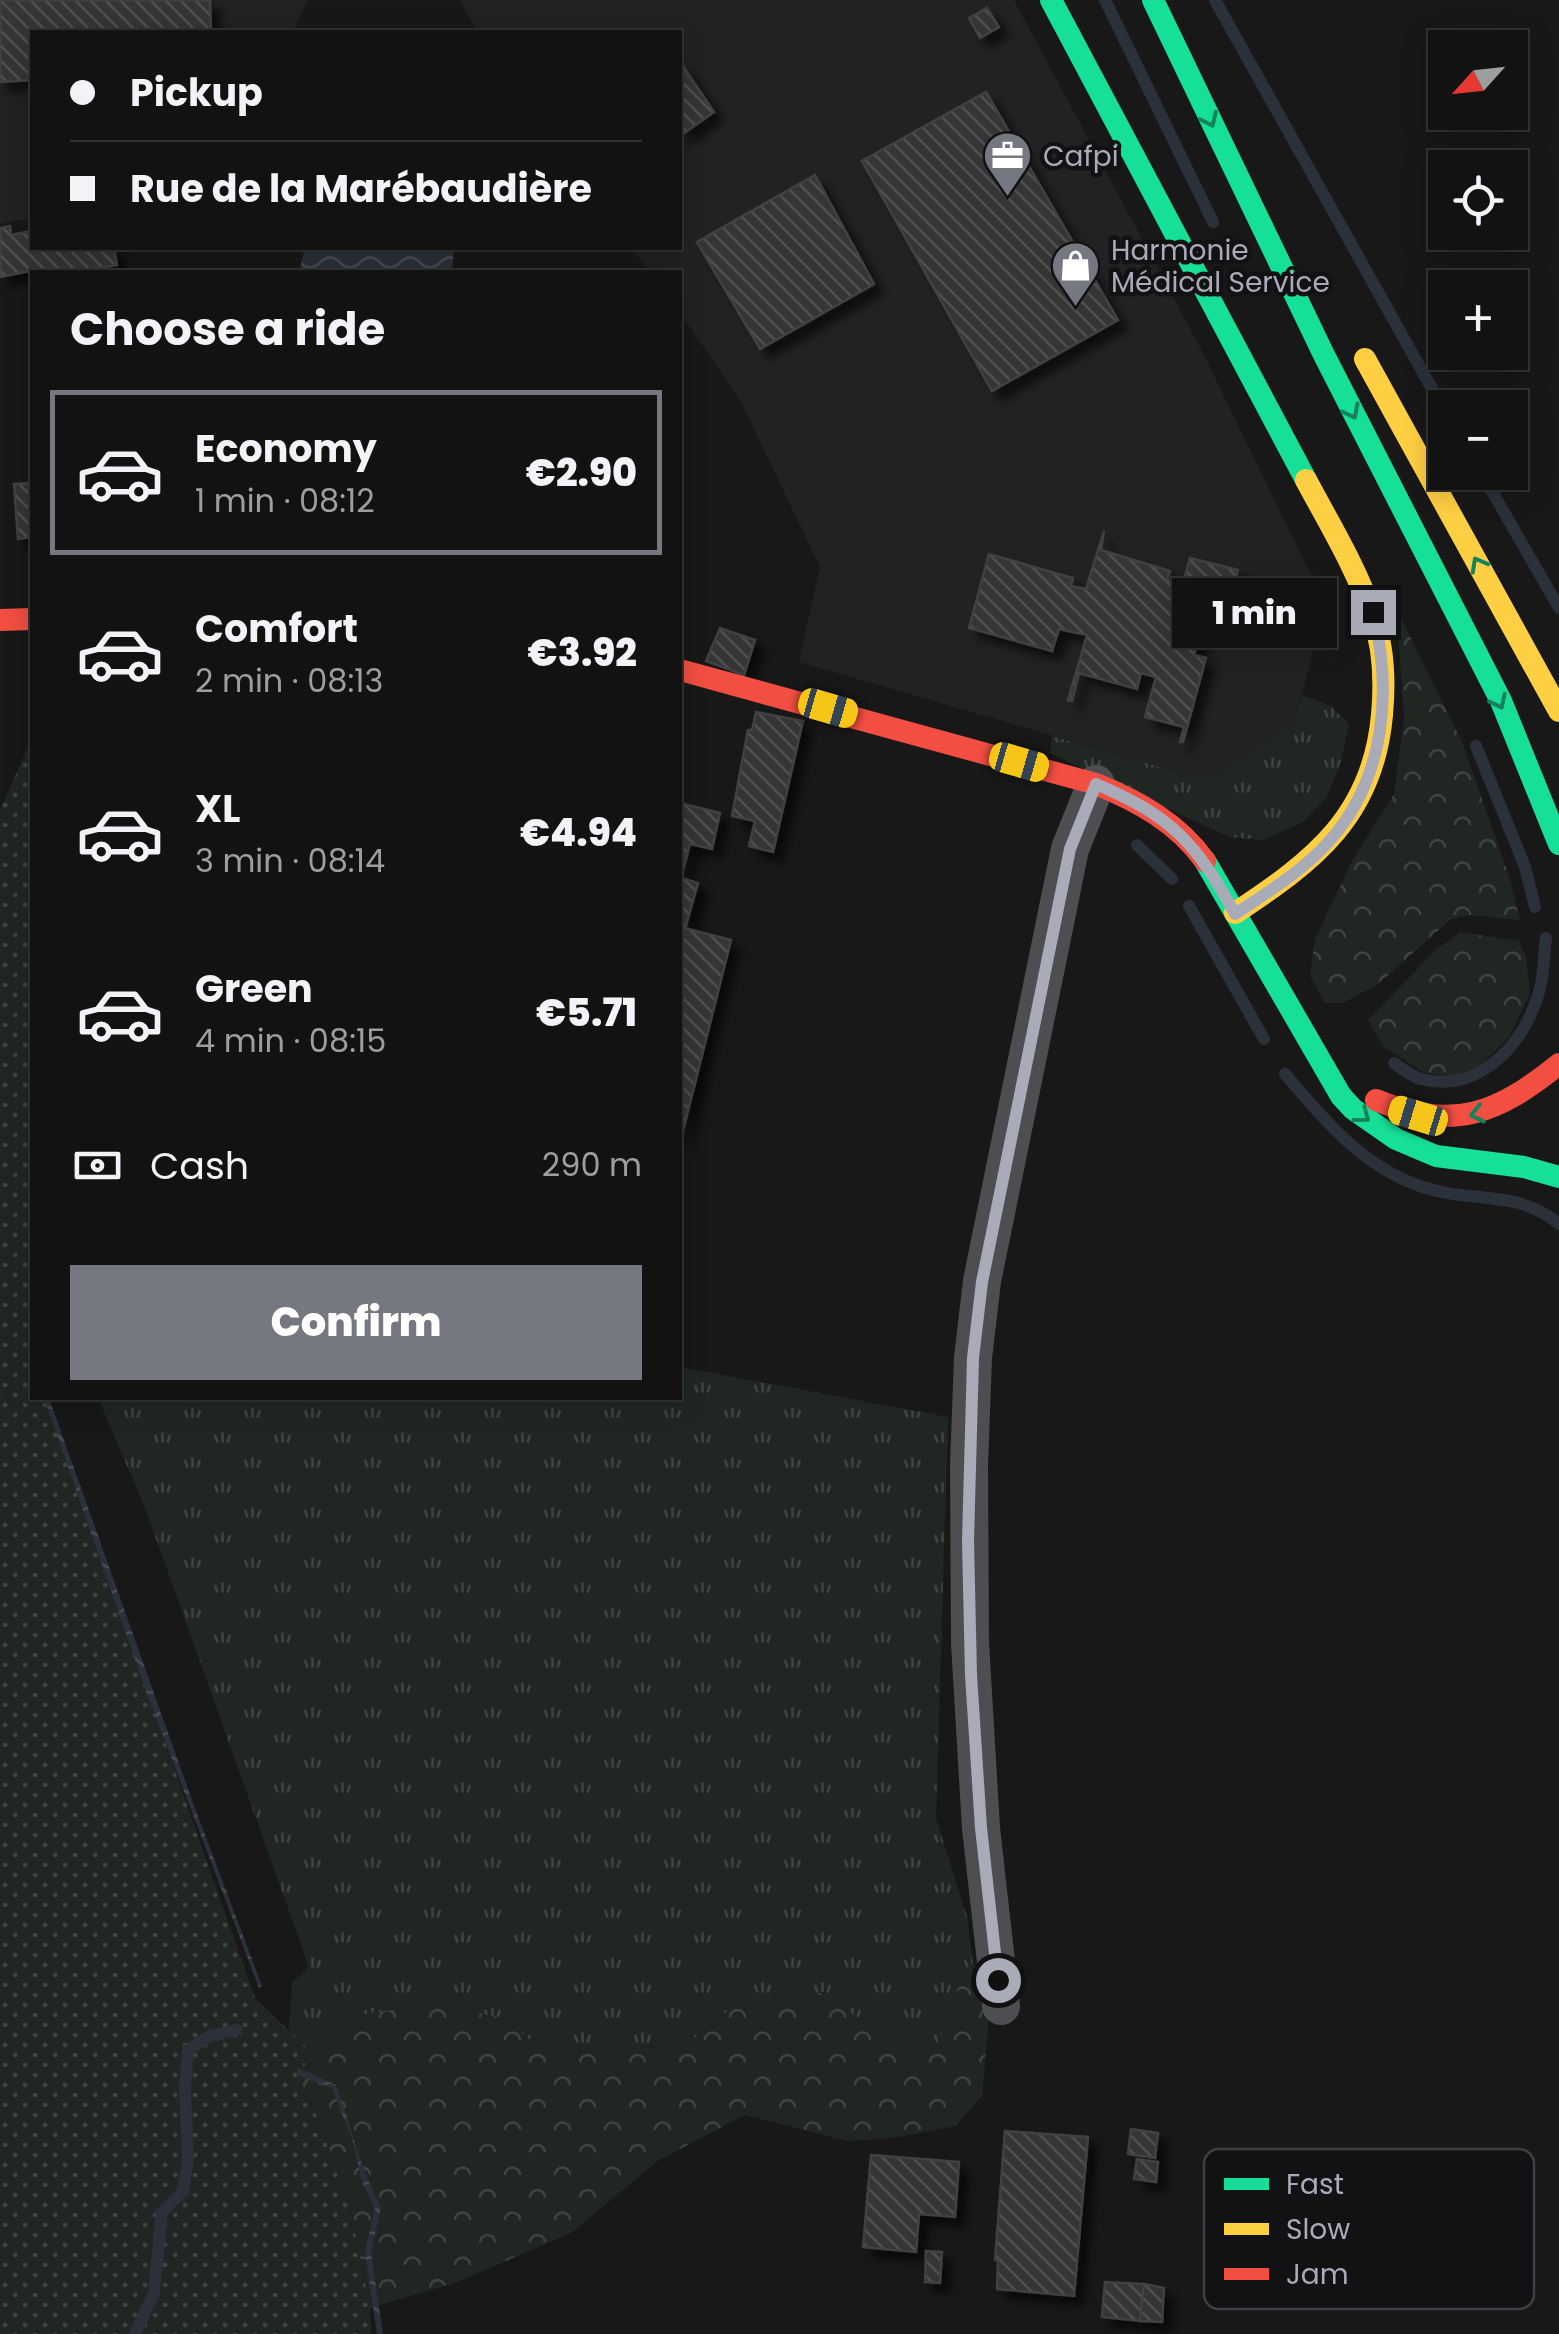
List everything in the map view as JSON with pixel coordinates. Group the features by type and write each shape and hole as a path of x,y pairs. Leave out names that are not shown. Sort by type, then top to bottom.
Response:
{"street":[{"path":"1051,0 1357,576 1373,612 1381,648 1381,722 1370,777 1354,810 1330,841 1235,914"},
{"path":"1153,0 1306,323 1481,664 1559,844"},
{"path":"1168,0 1253,153"},
{"path":"1355,340 1559,711"},
{"path":"0,620 30,619"},
{"path":"682,671 1096,784 1139,802 1192,844 1352,1109 1396,1139 1436,1156 1524,1167 1559,1177"},
{"path":"1001,2006 981,1828 972,1681 968,1522 973,1358 982,1282 1070,849 1096,784"},
{"path":"1306,1038 1355,1086 1377,1100 1418,1116 1448,1119 1499,1108 1559,1064"}],"shaded area":[{"path":"0,0 308,0 294,30 30,30 30,218 0,224"},
{"path":"460,0 1014,0 1200,347 1318,589 1323,614 1294,724 1209,781 799,662 820,567 740,400 682,316 682,270 650,270 632,250 682,250 682,30 476,30"}],"green space":[{"path":"1397,610 1462,742 1509,876 1520,920 1471,915 1451,919 1378,984 1343,1003 1325,1003 1310,976 1315,939 1351,863 1394,794 1404,719"},
{"path":"1302,695 1331,706 1349,724 1341,761 1327,797 1303,822 1263,840 1229,837 1050,753 1052,736 1209,781 1294,724"},
{"path":"30,742 30,1400 45,1400 255,1998 307,2048 303,2080 349,2201 370,2308 371,2334 0,2334 0,810"},
{"path":"1460,932 1519,941 1526,958 1530,993 1510,1036 1477,1069 1450,1077 1423,1072 1383,1046 1368,1020 1436,950"},
{"path":"682,1367 948,1417 936,1818 967,1917 973,1963 961,1972 951,2016 934,2049 902,2041 875,2028 824,1992 735,2005 690,2042 592,2054 530,2040 504,2018 368,2013 307,2048 289,2031 292,1983 309,1967 144,1505 99,1400 682,1400"},
{"path":"973,1963 982,1971 989,2017 982,2096 955,2126 899,2137 848,2141 745,2115 659,2160 571,2233 457,2282 370,2308 349,2201 303,2080 307,2048 368,2013 438,2005 504,2018 530,2040 592,2054 690,2042 735,2005 825,1992 875,2028 902,2041 934,2049 951,2016 961,1972"}],"water":[{"path":"304,250 454,250 452,270 300,270"},
{"path":"45,1400 50,1400 262,1986 259,1988 147,1694"},
{"path":"298,2068 336,2085 361,2163 381,2207 371,2253 383,2334 377,2334 365,2252 375,2208 362,2182 353,2142 332,2088 296,2075"}],"building":[{"path":"0,0 210,0 211,30 30,30 30,80 0,82"},
{"path":"987,8 999,27 980,38 969,18"},
{"path":"682,65 714,112 682,135"},
{"path":"986,92 1118,320 992,391 862,161"},
{"path":"815,175 874,284 760,349 697,242"},
{"path":"10,226 11,235 30,231 30,250 114,250 117,265 94,270 30,270 0,277 0,228"},
{"path":"30,483 30,537 18,539 14,484"},
{"path":"1104,531 1101,550 1170,571 1167,580 1183,584 1190,558 1238,570 1222,629 1238,633 1202,627 1194,655 1206,658 1183,742 1184,727 1145,717 1156,677 1141,673 1137,689 1079,673 1072,701 1068,700 1087,635 1059,629 1052,651 969,628 989,554 1073,578 1071,586 1086,589"},
{"path":"720,628 755,640 744,675 706,661"},
{"path":"756,712 803,721 773,852 749,846 755,821 732,816 748,730 752,730"},
{"path":"682,804 720,813 712,849 690,844 682,874"},
{"path":"682,878 698,883 685,929 682,928"},
{"path":"682,928 731,940 682,1135"},
{"path":"1131,2129 1158,2133 1155,2158 1128,2154"},
{"path":"1005,2131 1088,2137 1074,2296 997,2289 995,2260"},
{"path":"871,2155 959,2162 955,2217 919,2214 916,2252 863,2247"},
{"path":"1137,2159 1158,2162 1156,2182 1134,2179"},
{"path":"926,2251 942,2252 940,2283 925,2282"},
{"path":"1105,2282 1144,2284 1140,2321 1102,2317"},
{"path":"1144,2284 1164,2288 1162,2322 1140,2321"}],"waterway":[{"path":"1105,0 1213,222"},
{"path":"1215,0 1433,390"},
{"path":"1491,490 1559,608"},
{"path":"1476,746 1525,867 1535,907"},
{"path":"1137,845 1172,879"},
{"path":"1189,906 1264,1039"},
{"path":"1394,1063 1417,1078 1443,1082 1464,1079 1499,1058 1514,1042 1535,1005 1546,938"},
{"path":"1285,1074 1345,1140 1380,1167 1439,1191 1526,1205 1559,1224"},
{"path":"135,2334 154,2293 162,2212 183,2191 188,2161 188,2050 210,2036 237,2030"}],"traffic: fast":[{"path":"1051,0 1306,480"},
{"path":"1153,0 1324,355 1501,701 1559,844"},
{"path":"1205,861 1341,1096 1353,1109 1396,1139 1436,1156 1524,1167 1559,1177"}],"traffic: slow":[{"path":"1365,359 1559,711"},
{"path":"1235,913 1290,874 1335,832 1366,781 1382,715 1377,629 1351,564 1306,480"}],"traffic: jam":[{"path":"0,620 30,619"},
{"path":"682,671 1096,784 1156,815 1182,835 1205,861"},
{"path":"1376,1100 1428,1115 1473,1113 1515,1095 1559,1064"}],"place":[{"name":"Cafpi","path":"1008,198"},
{"name":"Harmonie Médical Service","path":"1076,308"}],"route":[{"path":"998,1980 981,1828 971,1675 968,1541 973,1358 982,1282 1070,849 1096,784 1139,802 1192,844 1214,874 1235,914 1303,864 1330,841 1354,810 1370,777 1384,695 1381,648 1373,612"}]}
